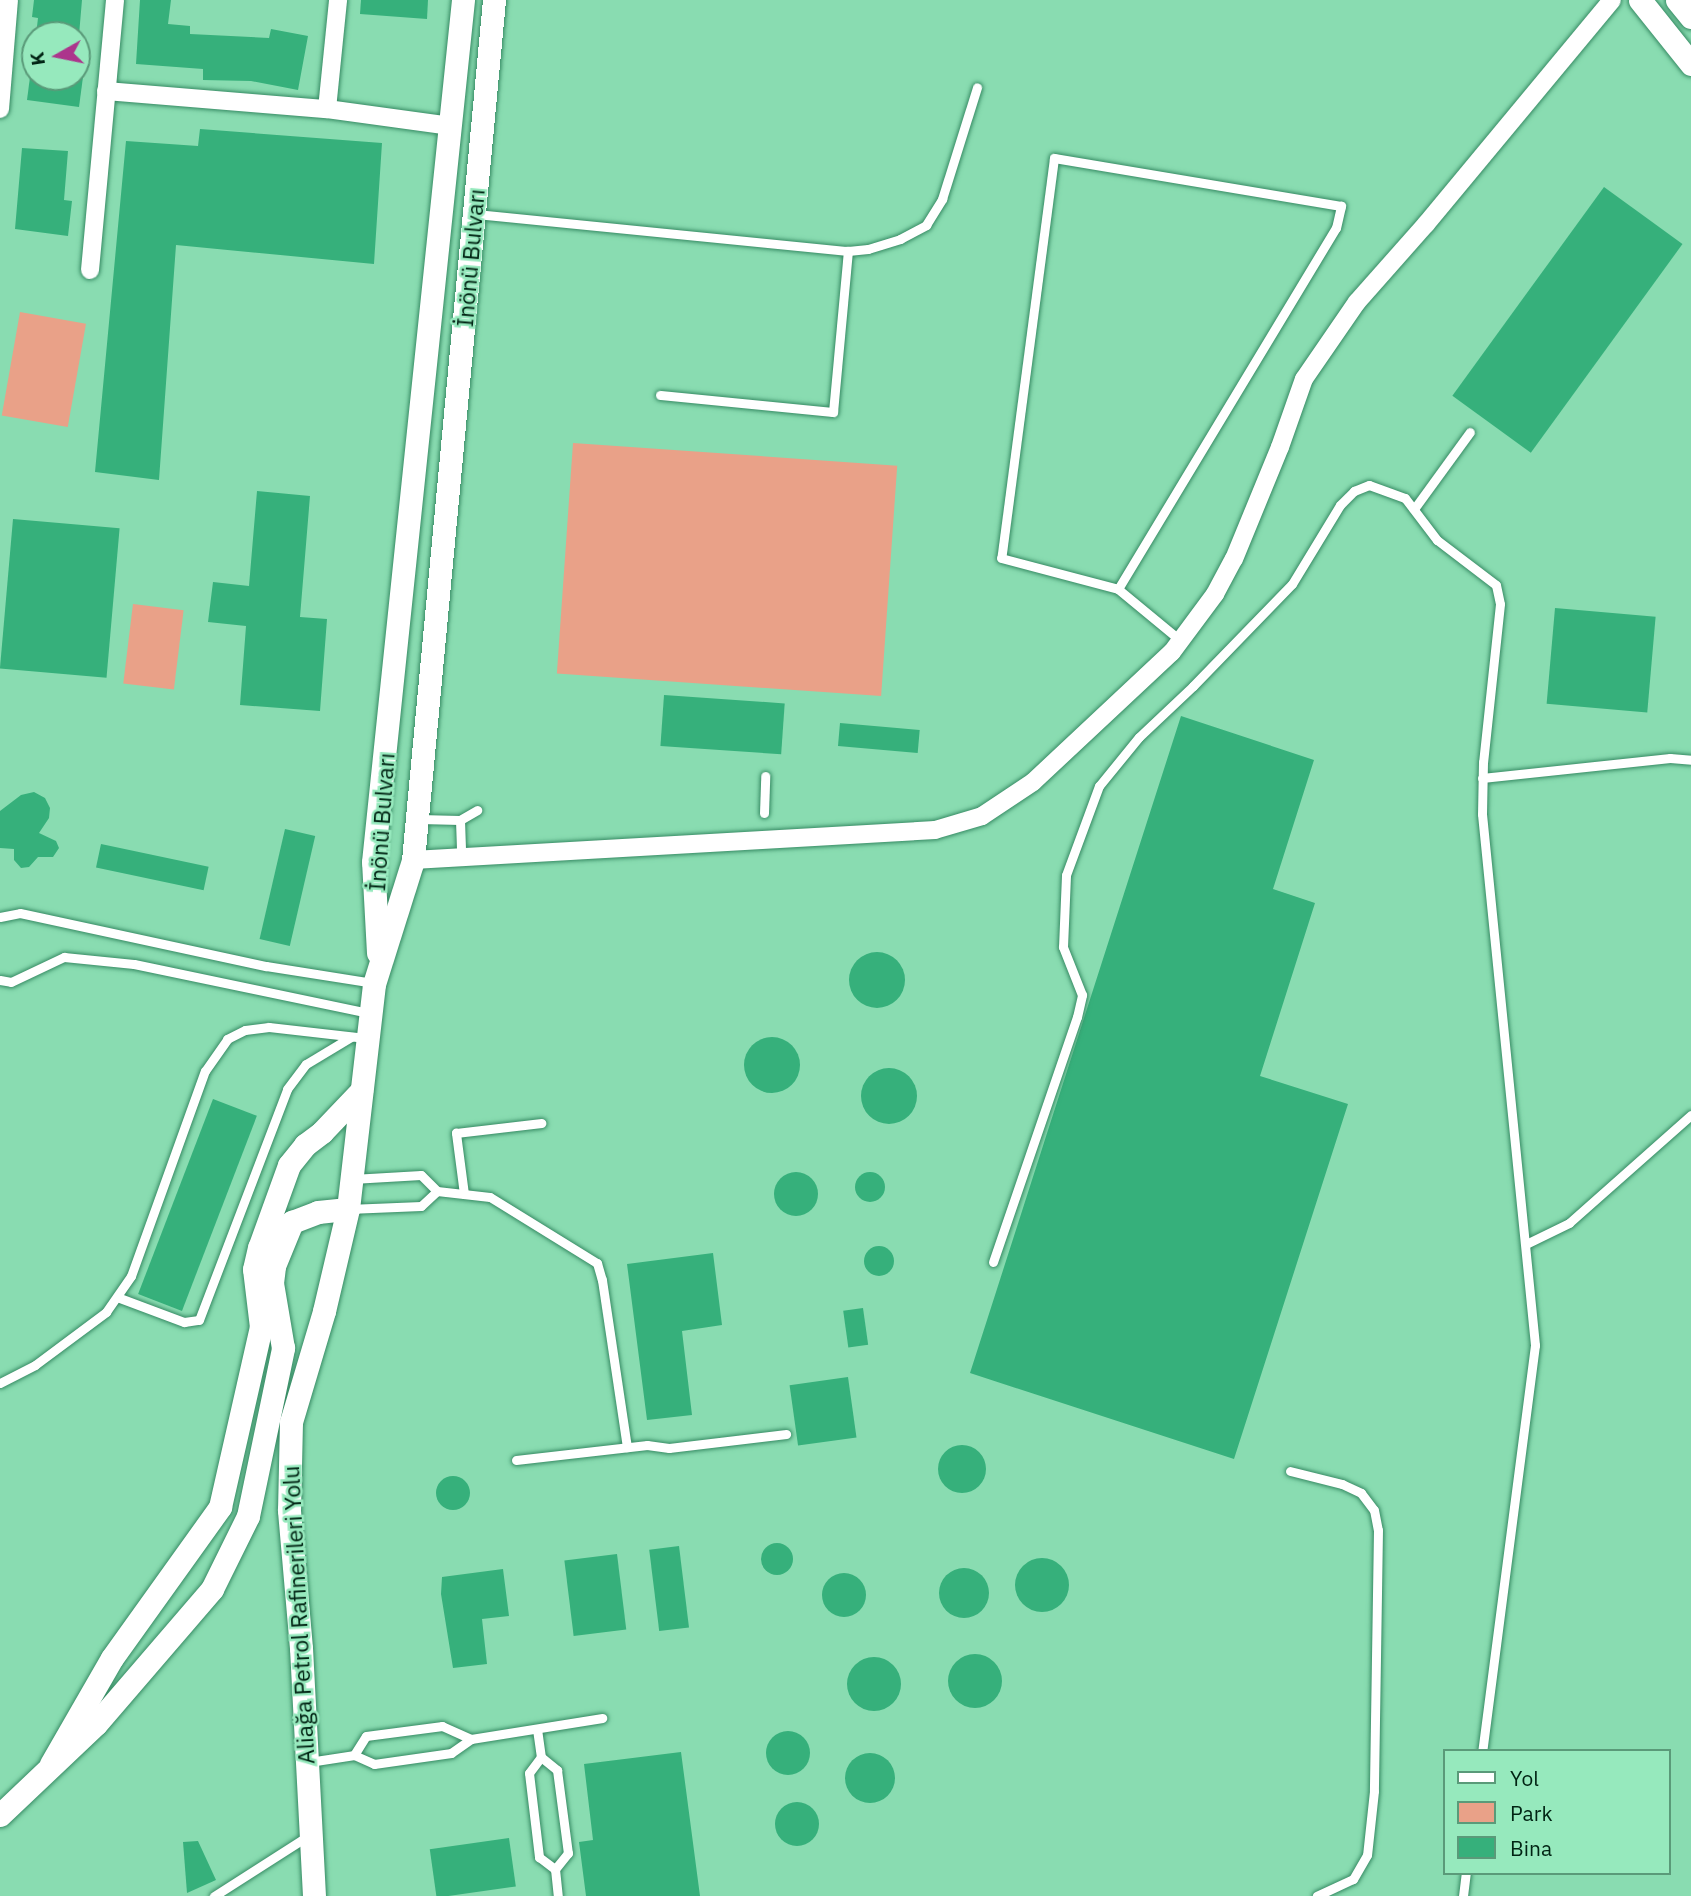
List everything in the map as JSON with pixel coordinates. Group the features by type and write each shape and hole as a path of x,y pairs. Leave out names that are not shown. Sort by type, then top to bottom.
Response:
{"street":[{"path":"0,109 9,0"},
{"path":"90,270 115,0"},
{"path":"327,109 338,0"},
{"name":"İnönü Bulvarı","path":"377,975 373,862 463,0"},
{"name":"İnönü Bulvarı","path":"377,975 413,860 494,0"},
{"path":"413,860 936,830 982,816 1043,773 1181,641 1215,594 1234,559 1280,447 1304,379 1357,302 1426,224 1612,0"},
{"path":"1640,0 1691,64"},
{"path":"1677,0 1691,17"},
{"path":"106,91 327,109 451,126"},
{"name":"Aliağa Petrol Rafinerileri Yolu","path":"314,1896 301,1648 289,1510 291,1422 324,1311 348,1209 361,1091 359,1037 370,1014 377,975"},
{"path":"51,1764 112,1658 220,1507 261,1327 254,1269 289,1165 305,1145 322,1132 361,1091"},
{"path":"0,1815 96,1724 212,1589 248,1516 284,1348 272,1283 274,1266 292,1222 318,1212 348,1209"},
{"path":"250,1380 275,1387"},
{"path":"239,1427 265,1434"},
{"path":"229,1472 256,1478"}],"lane":[{"path":"474,214 848,251 886,244 926,225 942,199 977,87"},
{"path":"1118,589 1336,228 1341,206 1054,158 1001,558 1118,589 1181,641"},
{"path":"660,395 833,412 848,251"},
{"path":"1415,509 1469,432"},
{"path":"993,1262 1077,1017 1082,995 1063,947 1066,875 1099,786 1139,737 1193,686 1292,583 1340,505 1354,491 1368,485 1386,489 1405,498 1437,540 1496,586 1500,615 1482,778 1482,814 1535,1324 1534,1363 1482,1749"},
{"path":"1482,778 1670,758 1691,760"},
{"path":"764,813 765,776"},
{"path":"417,819 460,820 477,810"},
{"path":"460,820 461,857"},
{"path":"0,917 20,913 266,966 377,975"},
{"path":"0,980 12,982 64,957 76,958 134,964 370,1014"},
{"path":"0,1383 35,1365 106,1312 117,1297 135,1267 205,1071 227,1039 237,1032 261,1027 359,1037"},
{"path":"117,1297 184,1322 199,1320 287,1089 306,1064 359,1037"},
{"path":"1526,1244 1569,1223 1691,1115"},
{"path":"464,1194 456,1133 541,1122"},
{"path":"350,1179 421,1175 438,1191 490,1197 597,1263 602,1280 627,1447"},
{"path":"348,1209 421,1206 438,1191"},
{"path":"516,1460 647,1445 669,1448 786,1434"},
{"path":"1290,1471 1342,1484 1361,1493 1374,1510 1378,1530 1374,1778 1367,1855 1353,1879 1317,1896"},
{"path":"306,1763 355,1755 374,1764 451,1753 471,1739 602,1718"},
{"path":"355,1755 366,1736 442,1726 471,1739"},
{"path":"537,1729 541,1757 557,1770 568,1853 555,1869 558,1896"},
{"path":"541,1757 529,1773 539,1857 555,1869"},
{"path":"214,1896 309,1835"},
{"path":"1463,1896 1466,1875"}],"green space":[{"path":"20,312 86,324 68,427 2,415"},
{"path":"573,443 897,466 881,696 557,673"},
{"path":"133,604 184,610 174,690 123,683"}],"building":[{"path":"34,0 82,0 80,21 38,21 38,18 32,17"},
{"path":"140,0 171,0 168,24 190,26 190,34 269,38 271,29 308,36 298,90 251,81 203,80 203,69 136,64"},
{"path":"361,0 428,0 427,19 360,14"},
{"path":"28,91 81,91 79,107 27,100"},
{"path":"200,129 382,143 374,264 176,245 159,480 95,472 126,141 198,146"},
{"path":"22,148 68,151 64,200 72,201 68,236 15,229"},
{"path":"1604,187 1682,244 1531,453 1452,396"},
{"path":"257,491 310,496 300,617 327,619 320,711 240,705 246,626 208,622 213,582 249,586"},
{"path":"13,519 120,528 107,678 0,668"},
{"path":"1555,608 1656,617 1647,712 1547,704"},
{"path":"664,695 785,703 781,754 660,746"},
{"path":"1181,716 1314,760 1273,889 1315,903 1260,1076 1348,1104 1234,1459 970,1373"},
{"path":"840,723 920,730 918,753 838,746"},
{"path":"34,792 45,798 50,808 49,818 39,833 56,841 59,848 53,857 38,857 29,867 21,868 14,860 14,849 0,848 0,811 21,795"},
{"path":"285,829 315,836 290,946 260,939"},
{"path":"101,844 209,867 204,890 96,867"},
{"path":"877,952 888,954 897,960 903,969 903,991 897,1000 888,1006 877,1008 866,1006 857,1000 851,991 849,980 851,969 857,960 866,954"},
{"path":"772,1037 783,1039 792,1045 798,1054 798,1076 792,1085 783,1091 772,1093 761,1091 752,1085 746,1076 744,1065 746,1054 752,1045 761,1039"},
{"path":"889,1068 900,1070 909,1076 915,1085 915,1107 909,1116 900,1122 889,1124 878,1122 869,1116 863,1107 861,1096 863,1085 869,1076 878,1070"},
{"path":"213,1099 257,1116 182,1311 138,1294"},
{"path":"796,1172 811,1179 818,1194 811,1209 796,1216 781,1209 774,1194 781,1179"},
{"path":"870,1172 881,1176 885,1187 881,1198 870,1202 859,1198 855,1187 859,1176"},
{"path":"879,1246 890,1250 894,1261 890,1272 879,1276 868,1272 864,1261 868,1250"},
{"path":"713,1253 722,1325 682,1331 692,1415 647,1420 627,1264"},
{"path":"863,1308 868,1345 848,1347 843,1311"},
{"path":"848,1377 856,1437 798,1446 790,1385"},
{"path":"962,1445 971,1446 979,1452 985,1460 985,1478 979,1486 971,1492 962,1493 953,1492 945,1486 939,1478 938,1469 939,1460 945,1452 953,1446"},
{"path":"453,1476 465,1481 470,1493 465,1505 453,1510 441,1505 436,1493 441,1481"},
{"path":"777,1543 788,1548 793,1559 788,1570 777,1575 766,1570 761,1559 766,1548"},
{"path":"679,1546 689,1627 659,1631 649,1550"},
{"path":"617,1554 626,1629 574,1636 564,1560"},
{"path":"1047,1558 1057,1562 1065,1570 1069,1585 1065,1600 1057,1608 1037,1612 1027,1608 1019,1600 1015,1580 1019,1570 1027,1562"},
{"path":"964,1568 981,1576 989,1593 981,1610 964,1618 947,1610 939,1593 947,1576"},
{"path":"503,1569 509,1616 482,1619 487,1664 453,1668 441,1594 442,1577"},
{"path":"844,1573 860,1579 866,1595 860,1611 844,1617 828,1611 822,1595 828,1579"},
{"path":"980,1654 990,1658 998,1666 1002,1681 998,1696 990,1704 970,1708 960,1704 952,1696 948,1676 952,1666 960,1658"},
{"path":"879,1657 889,1661 897,1669 901,1684 897,1699 889,1707 869,1711 859,1707 851,1699 847,1679 851,1669 859,1661"},
{"path":"788,1731 804,1737 810,1753 804,1769 788,1775 772,1769 766,1753 772,1737"},
{"path":"681,1752 700,1896 586,1896 579,1842 593,1840 584,1764"},
{"path":"870,1753 887,1761 895,1778 887,1795 870,1803 853,1795 845,1778 853,1761"},
{"path":"797,1802 813,1808 819,1824 813,1840 797,1846 781,1840 775,1824 781,1808"},
{"path":"509,1838 516,1887 436,1896 430,1849"},
{"path":"198,1841 216,1880 187,1893 183,1842"}]}
